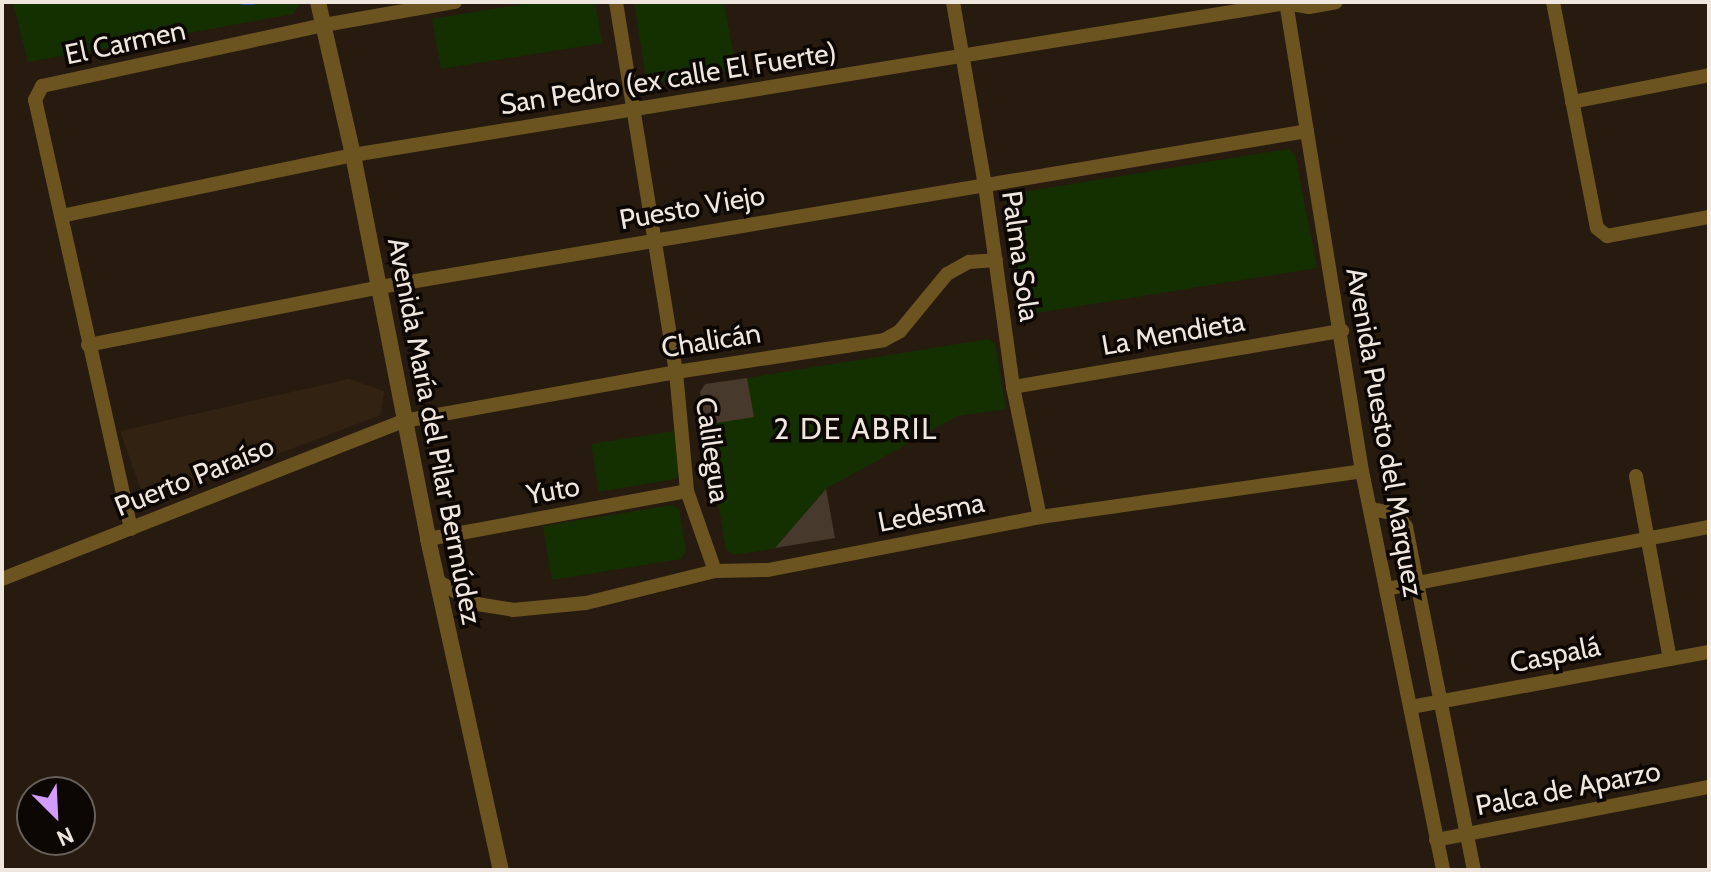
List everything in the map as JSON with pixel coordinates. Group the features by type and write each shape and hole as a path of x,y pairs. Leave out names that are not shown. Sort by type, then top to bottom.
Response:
{"street":[{"name":"Avenida María del Pilar Bermúdez","path":"318,2 353,155 428,539 501,870"},
{"name":"El Carmen","path":"61,216 35,100 42,86 324,25 455,2"},
{"name":"Calilegua","path":"616,2 676,372 687,491 715,571"},
{"name":"Palma Sola","path":"953,2 985,185 1013,387 1040,517"},
{"name":"San Pedro (ex calle El Fuerte)","path":"61,216 353,155 1286,3 1309,7 1336,2"},
{"path":"1553,2 1597,228 1607,236 1709,217"},
{"name":"Avenida Puesto del Marquez","path":"1286,3 1342,331 1362,471 1443,870"},
{"path":"1572,102 1709,75"},
{"name":"Puesto Viejo","path":"88,345 380,287 1307,131"},
{"path":"61,216 131,529"},
{"name":"Chalicán","path":"404,421 676,372 884,340 900,331 947,274 969,262 996,260"},
{"name":"La Mendieta","path":"1013,387 1342,331"},
{"name":"Puerto Paraíso","path":"2,579 404,421"},
{"name":"Ledesma","path":"439,582 477,604 513,610 586,603 715,571 768,570 1040,517 1362,471"},
{"path":"1636,476 1670,659"},
{"name":"Yuto","path":"428,539 687,491"},
{"path":"1370,509 1397,514 1406,527 1474,870"},
{"path":"1386,589 1709,527"},
{"name":"Caspalá","path":"1411,707 1709,652"},
{"name":"Palca de Aparzo","path":"1436,840 1709,787"}],"shaded area":[{"path":"349,379 384,391 381,415 146,504 120,431"}],"green space":[{"path":"13,2 301,2 293,14 28,62"},
{"path":"537,2 595,2 602,43 441,69 432,19"},
{"path":"634,2 724,2 736,70 654,83 646,78"},
{"path":"1288,149 1295,154 1317,268 1024,315 1005,201 1010,194"},
{"path":"988,339 995,344 1006,409 957,416 826,489 775,548 735,555 726,550 705,425 753,417 747,378"},
{"path":"674,431 680,472 675,479 599,492 591,444"},
{"path":"672,505 679,510 686,551 681,559 552,580 543,526"}],"building":[{"path":"747,378 754,417 705,425 700,392 705,384"},
{"path":"826,489 835,538 775,548"}],"waterway":[{"path":"242,2 253,2"}],"district":[{"name":"2 DE ABRIL","path":"856,429"}]}
